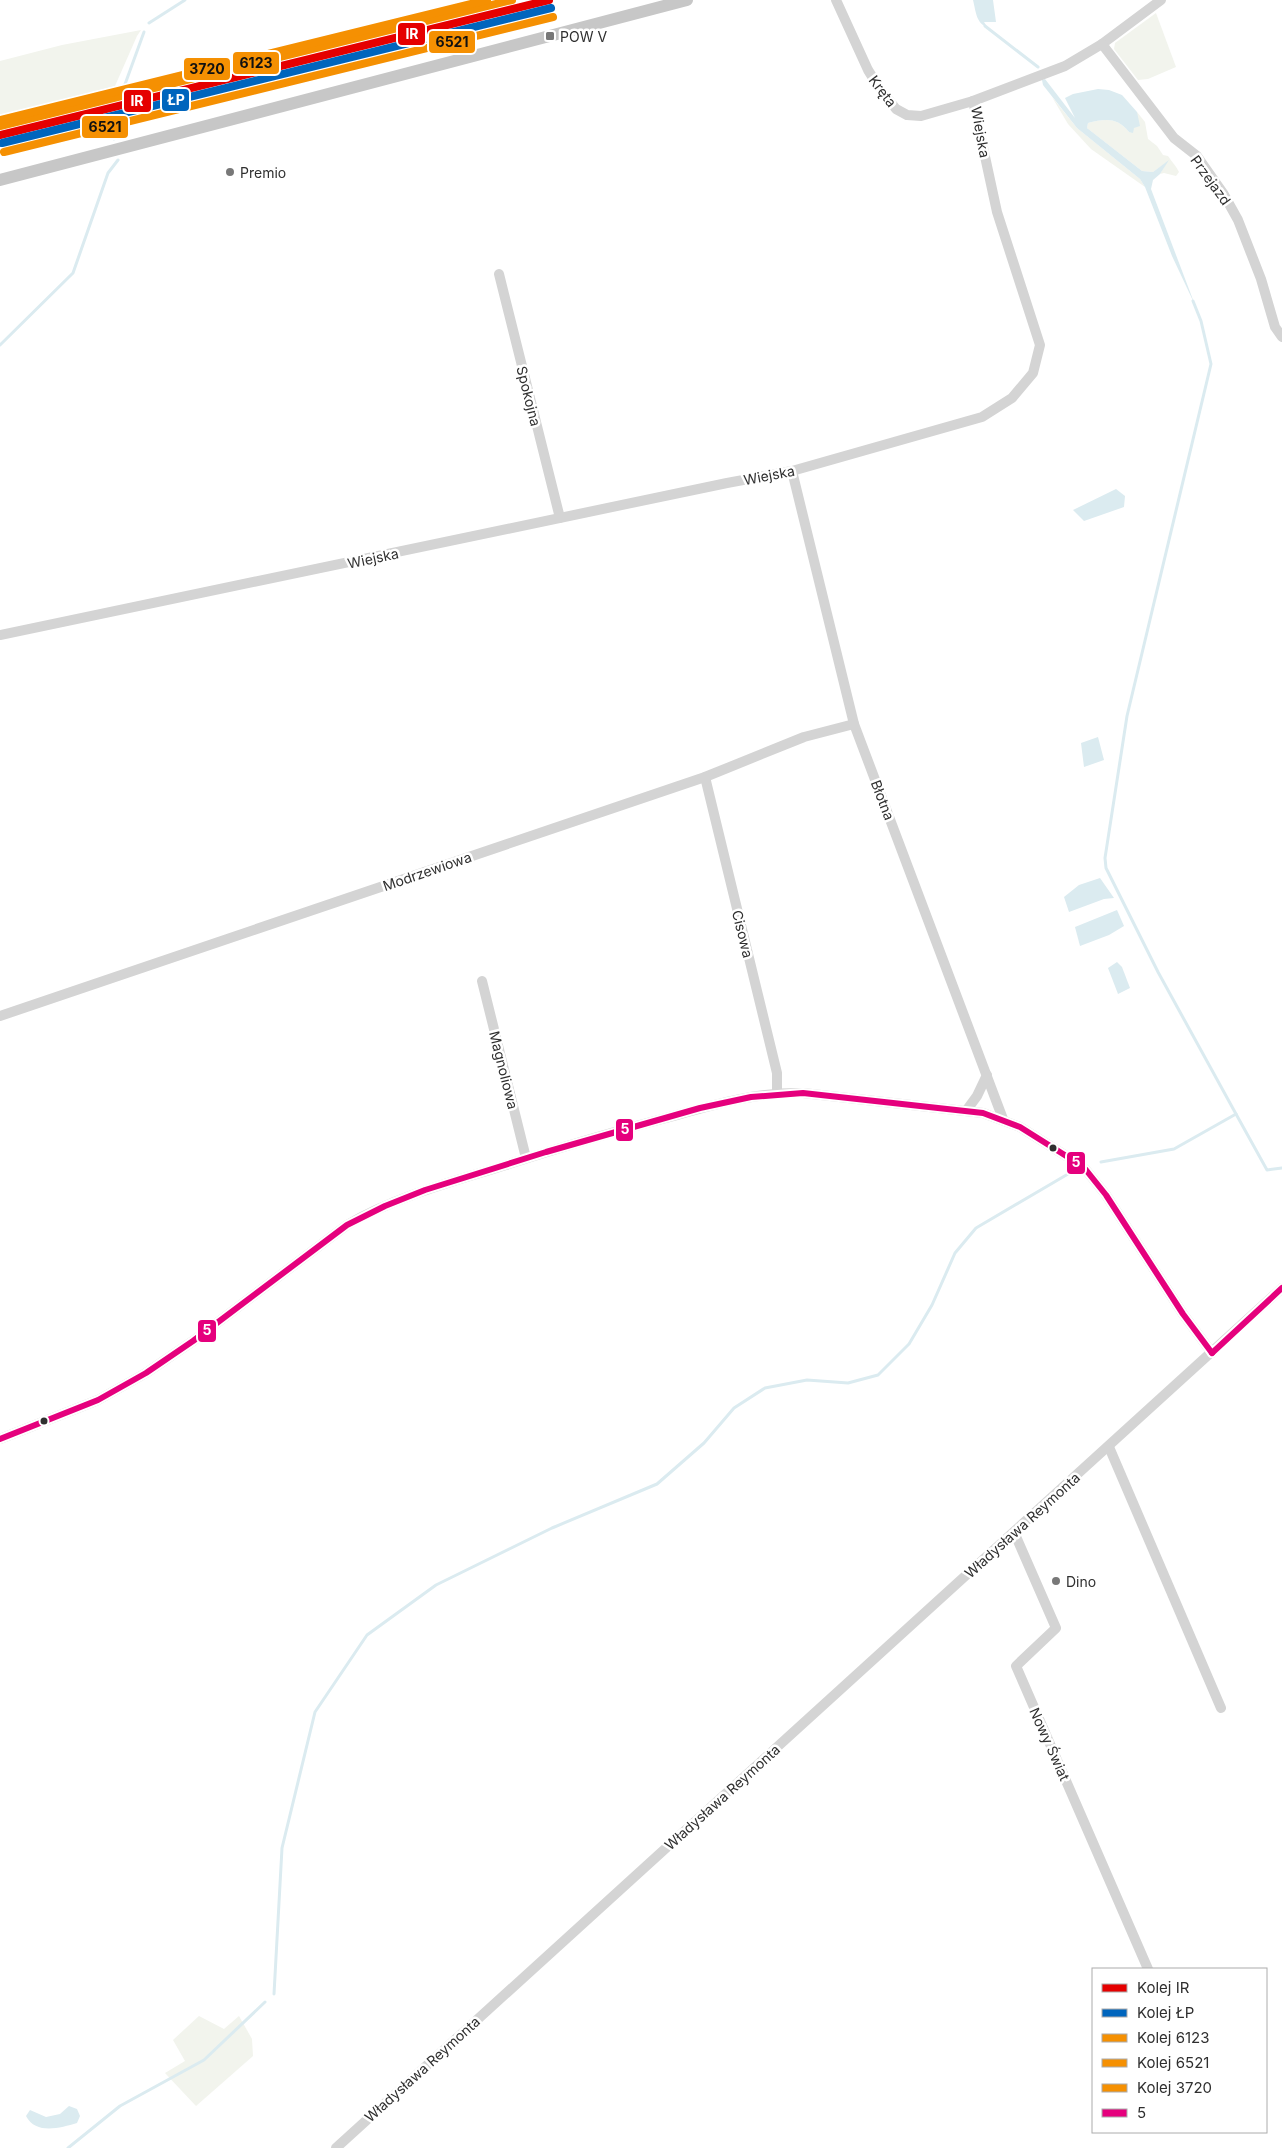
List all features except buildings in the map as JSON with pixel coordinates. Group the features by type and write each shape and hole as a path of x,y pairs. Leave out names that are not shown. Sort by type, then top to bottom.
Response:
{"main road":[{"path":"0,180 687,0"}],"street":[{"name":"Kręta","path":"836,0 868,70 896,109 907,115 921,116 973,101"},
{"name":"Wiejska","path":"0,634 792,471 982,416 1012,398 1033,373 1040,345 997,212 973,101 1065,66 1102,44 1161,0"},
{"name":"Przejazd","path":"1102,44 1174,138 1197,156 1223,192 1238,220 1261,279 1275,327 1282,337"},
{"name":"Spokojna","path":"499,274 560,518"},
{"name":"Błotna","path":"792,471 854,724 1003,1119"},
{"name":"Modrzewiowa","path":"0,1016 705,777 804,737 854,724"},
{"name":"Cisowa","path":"705,777 777,1073 777,1092"},
{"name":"Magnoliowa","path":"482,981 526,1158"},
{"path":"966,1111 977,1096 987,1075"},
{"path":"0,1440 98,1400 146,1373 193,1341 347,1225 370,1212 394,1202 603,1134 744,1097 777,1092 803,1093 966,1111 1003,1119 1020,1127 1071,1159 1096,1181 1183,1314 1212,1353"},
{"name":"Władysława Reymonta","path":"336,2148 1282,1288"},
{"path":"1109,1447 1221,1708"},
{"name":"Nowy Świat","path":"1014,1532 1056,1628 1016,1666 1148,1968"}],"shaded area":[{"path":"973,0 993,0 996,22 984,22 988,28 984,26 977,17"},
{"path":"1156,13 1176,67 1148,79 1138,80 1114,49 1115,43"},
{"path":"141,30 115,86 0,116 0,61 62,45"},
{"path":"1045,79 1075,118 1065,98 1073,94 1098,89 1109,90 1122,95 1137,112 1140,126 1134,128 1133,133 1110,120 1088,123 1087,128 1142,171 1153,172 1169,160 1160,174 1153,180 1151,189 1195,305 1140,179 1077,128 1043,85 1042,80"},
{"path":"1052,97 1077,128 1140,179 1145,187 1091,149 1068,124"},
{"path":"1137,112 1145,122 1148,139 1157,146 1163,155 1168,156 1178,170 1179,172 1176,176 1160,174 1167,162 1153,172 1142,171 1087,128 1088,123 1110,120 1120,124 1129,132 1134,128"},
{"path":"1116,489 1125,496 1124,507 1084,521 1073,510"},
{"path":"1098,737 1104,760 1084,767 1081,743"},
{"path":"1100,878 1114,898 1104,899 1069,912 1064,897 1079,885"},
{"path":"1117,910 1124,926 1109,935 1080,946 1075,927"},
{"path":"1117,962 1122,967 1130,988 1118,994 1108,968"},
{"path":"199,2016 224,2029 239,2016 252,2039 253,2056 196,2106 165,2073 185,2061 173,2040"},
{"path":"69,2106 77,2109 80,2116 77,2123 63,2127 42,2128 30,2122 26,2116 30,2110 46,2117 60,2114"}],"waterway":[{"path":"149,23 185,0"},
{"path":"985,26 1038,67"},
{"path":"126,94 124,87 144,32"},
{"path":"114,139 130,114 129,108"},
{"path":"0,345 73,273 108,173 118,160"},
{"path":"1101,1162 1174,1149 1236,1114 1158,972 1106,868 1105,858 1127,716 1211,364 1201,321 1193,301"},
{"path":"1236,1114 1267,1170 1282,1168"},
{"path":"274,1994 282,1848 315,1712 367,1635 436,1585 552,1528 657,1484 704,1443 734,1408 765,1388 807,1380 848,1383 878,1375 909,1344 932,1305 955,1253 976,1228 1068,1174"},
{"path":"68,2148 120,2106 204,2060 265,2002"}],"rail line":[{"name":"3720","path":"0,120 487,0"},
{"name":"6123","path":"0,126 512,0"},
{"name":"IR","path":"0,135 549,0"},
{"name":"ŁP","path":"2,143 551,8"},
{"name":"6521","path":"4,152 553,17"}],"transit line":[{"name":"5","path":"0,1439 98,1400 146,1373 193,1341 347,1225 385,1206 425,1190 546,1152 700,1108 751,1097 803,1093 983,1113 1020,1127 1071,1159 1086,1170 1106,1195 1183,1314 1212,1353"},
{"name":"5","path":"1212,1353 1282,1288"}],"place":[{"name":"POW V","path":"550,36"},
{"name":"Premio","path":"230,172"},
{"name":"Dino","path":"1056,1581"}]}
